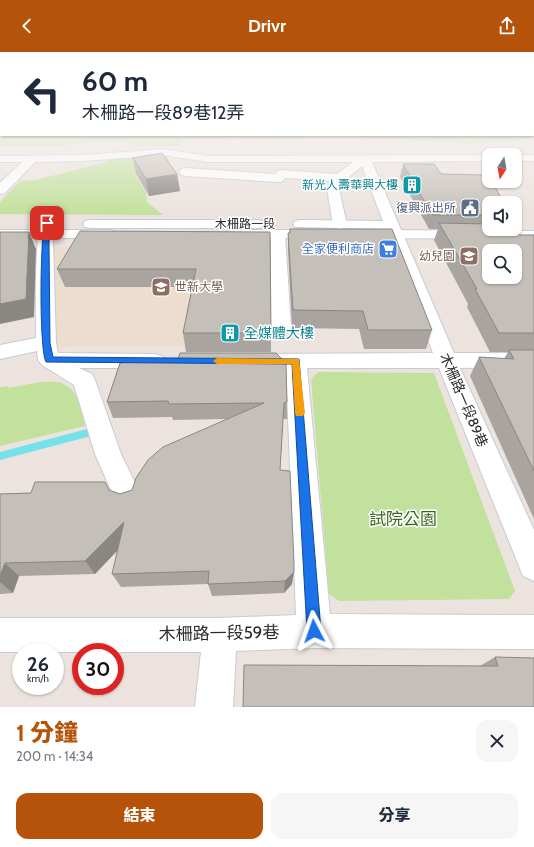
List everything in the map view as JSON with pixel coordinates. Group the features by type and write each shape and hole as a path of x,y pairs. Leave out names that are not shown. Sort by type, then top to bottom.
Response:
{"street":[{"path":"0,159 84,158 129,155"},
{"path":"179,155 208,159 482,158"},
{"path":"340,225 333,189 340,178 365,158"},
{"name":"木柵路一段89巷","path":"365,158 446,360 534,565"},
{"path":"522,158 534,158"},
{"path":"0,190 32,159"},
{"path":"185,172 279,178 281,174 340,178"},
{"name":"木柵路一段","path":"0,224 46,229 278,234 482,225"},
{"name":"木柵路一段","path":"0,234 46,229 340,225 393,230 534,235"},
{"path":"522,225 534,226"},
{"path":"46,229 47,351"},
{"path":"278,234 281,327"},
{"path":"47,351 84,380 108,454 127,495"},
{"path":"0,352 47,351 176,361"},
{"path":"232,361 534,360"},
{"path":"296,361 314,631"},
{"name":"木柵路一段59巷","path":"0,636 220,635 314,631 534,632"},
{"path":"214,707 220,635"}],"shaded area":[{"name":"世新大學","path":"268,246 197,346 54,347 52,247"}],"green space":[{"path":"167,155 170,166 138,170 136,176 146,193 147,202 163,215 0,214 0,202 20,181 36,180 107,162 107,159"},
{"name":"試院公園","path":"318,372 434,373 515,591 509,599 339,601 329,594 311,379"},
{"path":"40,382 62,383 68,386 73,391 79,402 85,426 0,446 0,387 8,386 9,388"}],"building":[{"path":"163,155 177,174 146,179 133,158"},
{"path":"403,164 434,164 441,174 482,175 482,188 495,188 500,196 482,196 482,215 432,215"},
{"path":"439,223 482,224 482,236 534,235 534,333 499,333 475,289 477,289"},
{"path":"290,229 392,229 432,330 368,330 363,311 293,310 288,233 290,233"},
{"path":"80,231 270,232 271,333 183,333 196,269 57,269"},
{"path":"0,232 29,232 26,299 0,304"},
{"path":"509,350 534,350 534,471 479,357 514,359"},
{"path":"180,353 276,353 286,363 287,402 284,403 280,470 290,471 294,572 285,581 208,584 209,571 112,574 124,522 85,561 5,563 0,576 0,494 31,493 35,482 105,482 109,490 120,494 132,490 136,478 148,460 163,447 264,403 169,404 168,401 107,402 120,363 123,363 125,359 178,359"},
{"path":"495,657 534,658 534,707 243,707 244,665 498,666"}],"waterway":[{"path":"0,456 87,433"}],"slow traffic":[{"path":"217,361 296,361 300,413"}],"place":[{"name":"新光人壽華興大樓","path":"412,185"},
{"name":"復興派出所","path":"470,208"},
{"name":"全家便利商店","path":"388,249"},
{"name":"幼兒園","path":"469,256"},
{"name":"世新大學","path":"161,287"},
{"name":"全媒體大樓","path":"230,333"}],"route":[{"path":"47,223 45,243 46,343 49,360 296,361 314,631"}]}
